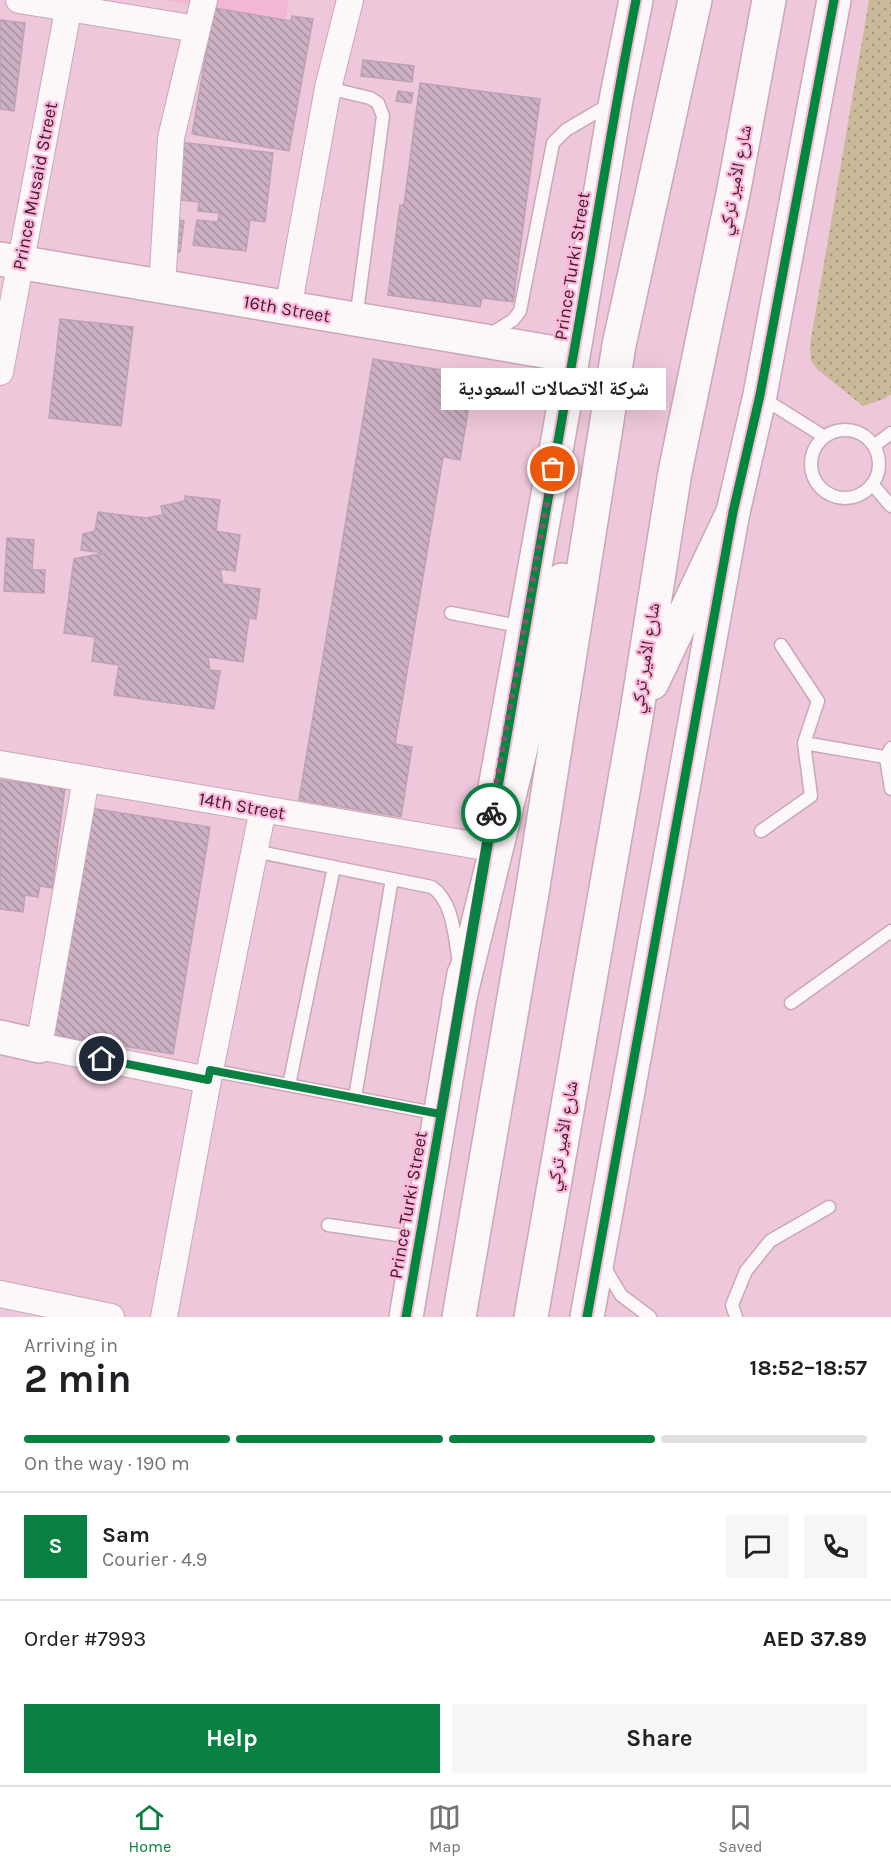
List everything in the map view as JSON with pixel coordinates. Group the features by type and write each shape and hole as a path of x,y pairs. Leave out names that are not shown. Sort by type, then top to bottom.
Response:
{"main road":[{"name":"Prince Turki Street","path":"406,1317 485,847 573,356 616,100 636,0"},
{"path":"460,991 620,345 694,0"},
{"name":"شارع الأمير تركي","path":"531,1317 636,717 675,472 734,189 770,0"},
{"path":"587,1317 733,513 760,395 834,0"},
{"name":"16th Street","path":"10,261 573,356"},
{"path":"459,1317 532,893 620,345"},
{"path":"636,717 733,513"},
{"path":"0,1037 39,1046"}],"street":[{"path":"19,0 69,4 197,29"},
{"path":"162,288 171,138 204,0"},
{"path":"288,309 328,88 350,0"},
{"name":"Prince Musaid Street","path":"0,372 10,261 69,4"},
{"name":"14th Street","path":"0,764 485,847"},
{"path":"86,779 39,1046 209,1075"},
{"path":"164,1317 262,809"},
{"path":"1,1300 111,1317"}],"lane":[{"path":"328,88 370,98 378,103 383,116 356,320"},
{"path":"480,341 513,320 520,311 554,143 566,130 616,100"},
{"path":"760,395 824,436"},
{"path":"845,429 857,431 867,437 874,446 879,456 877,478 861,494 850,498 838,498 819,487 810,466 811,455 824,436 845,429"},
{"path":"874,446 891,433"},
{"path":"872,484 891,506"},
{"path":"451,613 525,627"},
{"path":"761,831 811,796 804,743 818,700 781,645"},
{"path":"804,743 889,755 891,789"},
{"path":"254,851 432,887 440,893 447,905 452,924 460,991"},
{"path":"289,1085 334,867"},
{"path":"355,1097 392,879"},
{"path":"791,1003 891,931"},
{"path":"209,1075 289,1085 440,1114"},
{"path":"736,1317 732,1305 746,1271 770,1241 829,1207"},
{"path":"328,1224 419,1238"},
{"path":"597,1257 621,1295 650,1317"}],"shaded area":[{"path":"164,0 289,0 285,22"},
{"path":"869,0 891,0 891,394 884,399 863,406 818,370 811,361 810,345"}],"building":[{"path":"214,8 291,21 292,16 313,19 289,151 192,134"},
{"path":"0,20 25,23 14,111 0,109"},
{"path":"363,60 414,66 412,82 361,76"},
{"path":"420,83 540,99 513,302 482,298 480,307 388,295 400,205 404,205"},
{"path":"398,91 413,93 411,103 396,101"},
{"path":"179,142 273,153 265,222 250,220 246,251 193,245 197,220 218,222 219,213 198,211 199,202 173,199"},
{"path":"171,219 184,221 180,252 167,250"},
{"path":"60,319 133,327 121,426 49,418"},
{"path":"373,359 474,375 460,460 443,457 395,744 412,747 401,817 299,800"},
{"path":"185,496 220,500 216,531 240,535 235,571 220,569 223,584 260,589 256,619 249,618 243,662 208,657 210,670 220,671 214,709 114,695 119,665 92,661 95,637 64,633 74,559 105,553 81,550 83,534 95,531 98,512 146,518 163,515 161,506 185,501"},
{"path":"7,538 34,540 32,570 45,570 44,593 4,591"},
{"path":"0,780 65,788 52,888 40,886 38,897 25,895 23,912 0,909"},
{"path":"90,808 210,827 173,1054 52,1035"}],"cycle path":[{"path":"406,1317 485,854 636,0"},
{"path":"587,1317 733,512 760,395 834,0"}],"way so far":[{"path":"491,813 553,469"}],"place":[{"name":"شركة الاتصالات السعودية","path":"553,469"}],"route":[{"path":"102,1059 208,1080 210,1070 440,1114 491,813"}]}
